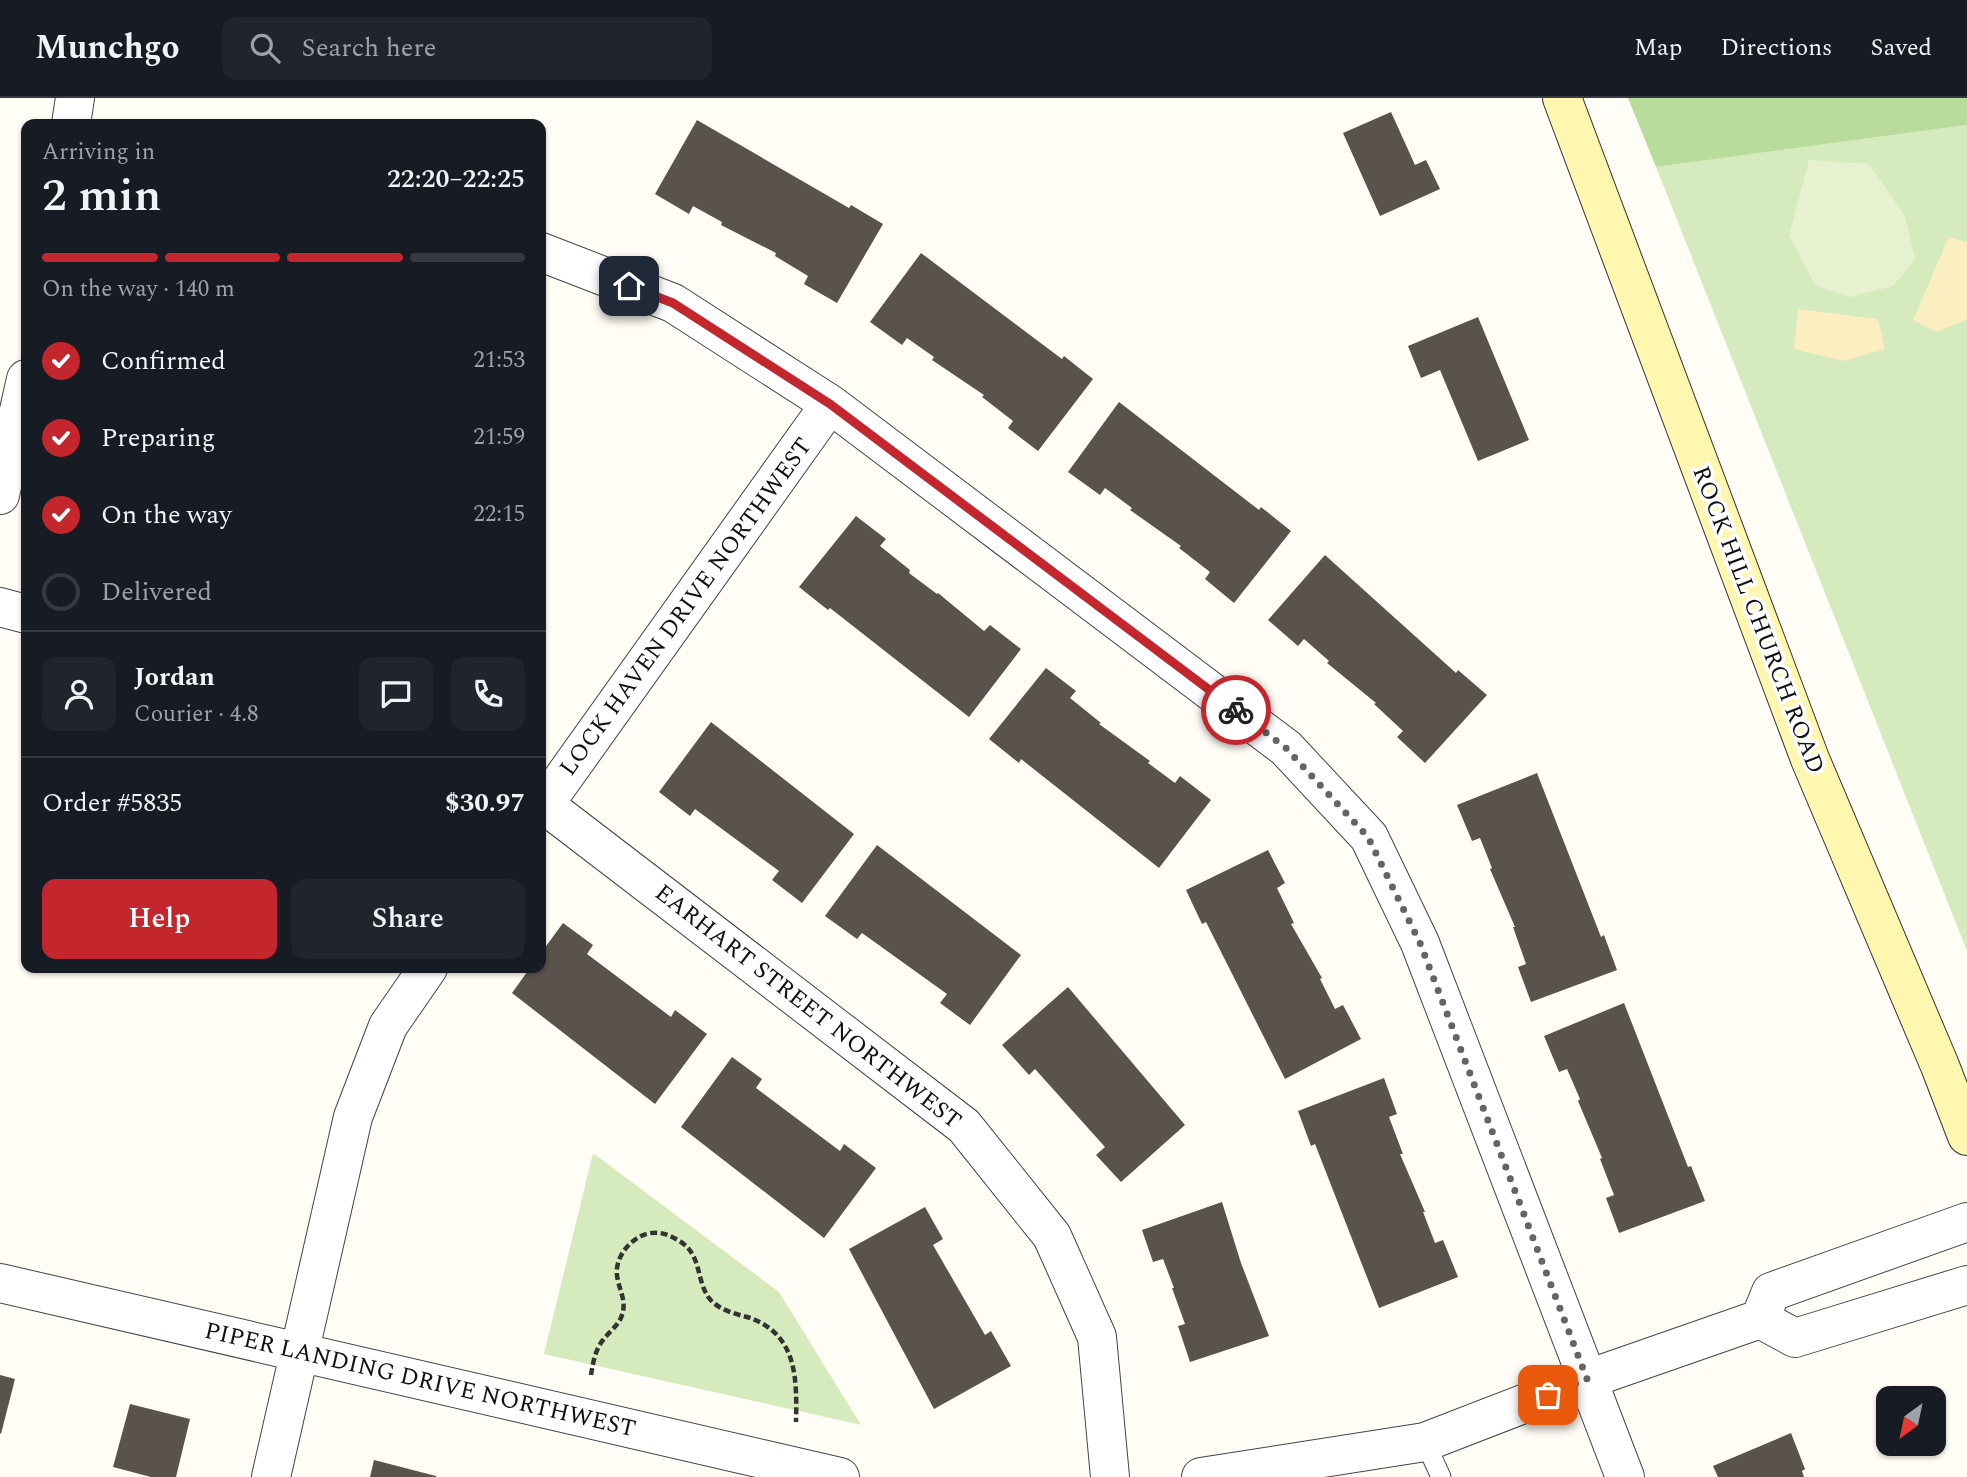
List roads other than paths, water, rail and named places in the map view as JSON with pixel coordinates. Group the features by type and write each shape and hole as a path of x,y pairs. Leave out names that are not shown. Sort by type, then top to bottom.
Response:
{"main road":[{"name":"ROCK HILL CHURCH ROAD","path":"1562,98 1810,759 1967,1136"}],"street":[{"path":"546,254 673,303 830,404 1286,748 1368,837 1420,943 1625,1477"},
{"path":"0,495 21,401"},
{"name":"LOCK HAVEN DRIVE NORTHWEST","path":"546,799 830,404"},
{"path":"0,607 21,613"},
{"name":"EARHART STREET NORTHWEST","path":"546,808 964,1126 1052,1236 1097,1337 1110,1477"},
{"path":"271,1477 353,1117 388,1026 425,973"},
{"path":"1201,1477 1425,1442 1587,1379 1760,1319 1771,1292 1967,1222"},
{"name":"PIPER LANDING DRIVE NORTHWEST","path":"0,1283 840,1477"},
{"path":"1760,1319 1795,1339 1967,1285"}],"lane":[{"path":"1425,1442 1441,1477"}]}
